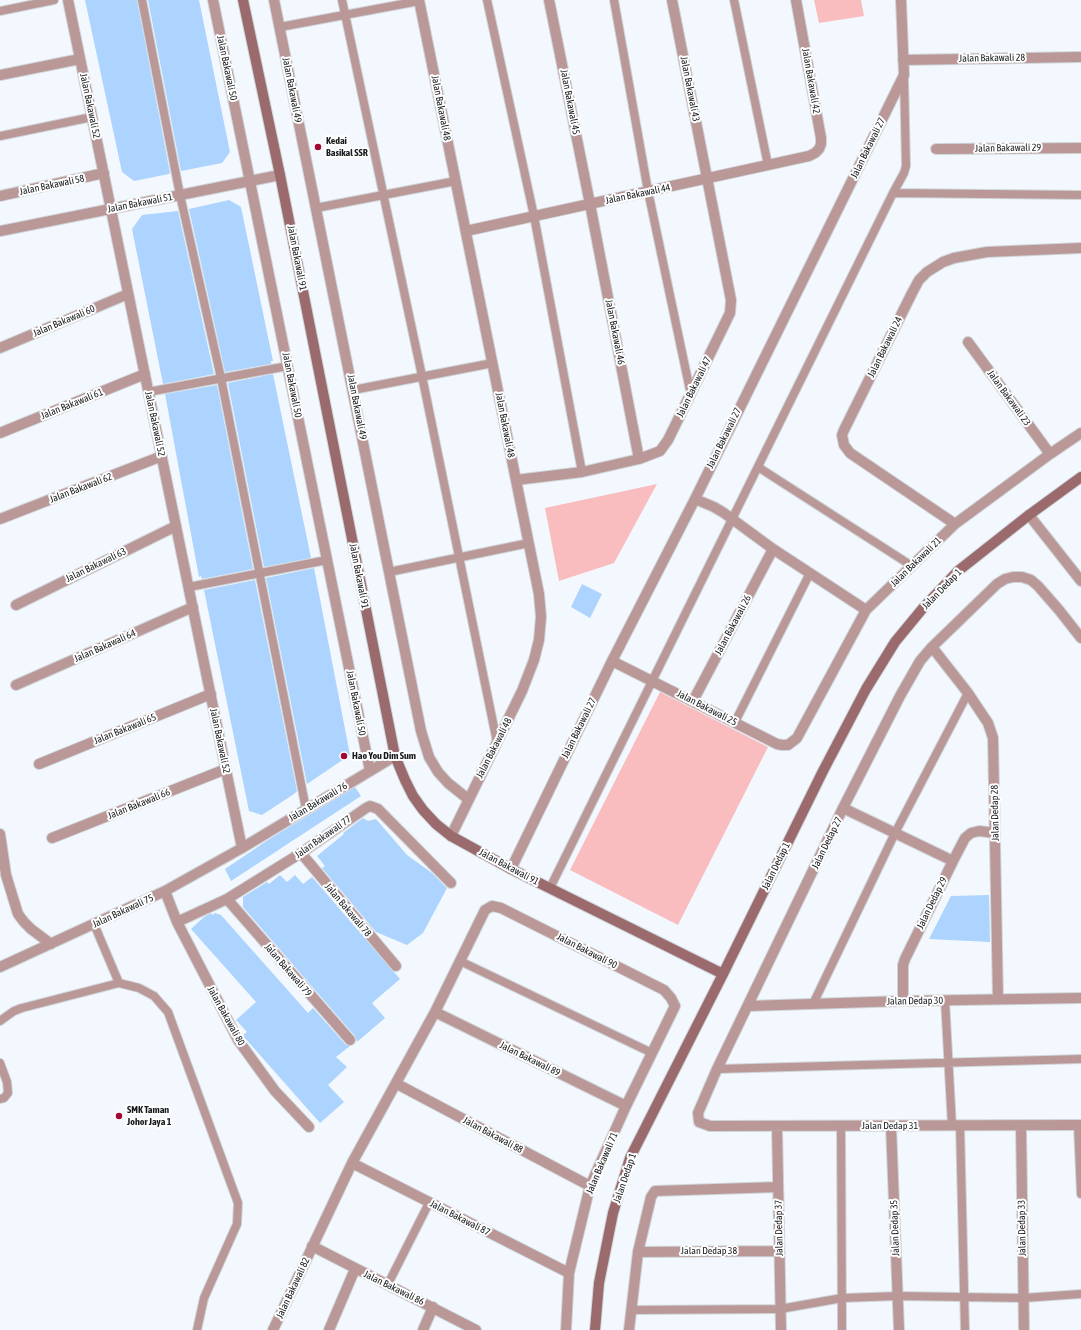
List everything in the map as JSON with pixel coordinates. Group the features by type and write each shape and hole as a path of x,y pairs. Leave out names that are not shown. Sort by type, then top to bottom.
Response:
{"main road":[{"name":"Jalan Bakawali 91","path":"243,0 280,175 394,756 408,785 420,805 436,824 451,836 511,869 723,974"},
{"name":"Jalan Dedap 1","path":"595,1330 599,1283 611,1221 630,1158 823,771 866,689 895,642 923,608 958,571 1029,515 1081,477"}],"street":[{"name":"Jalan Bakawali 52","path":"68,0 242,848"},
{"name":"Jalan Bakawali 50","path":"213,0 251,180 370,771"},
{"name":"Jalan Bakawali 49","path":"274,0 421,731 429,757 438,772 448,783 468,799"},
{"name":"Jalan Bakawali 48","path":"419,0 540,594 541,616 539,640 534,660 522,691 451,836"},
{"name":"Jalan Bakawali 45","path":"549,0 590,204"},
{"name":"Jalan Bakawali 43","path":"672,0 707,179"},
{"name":"Jalan Bakawali 42","path":"796,0 821,138 819,149 810,156"},
{"path":"901,0 904,75"},
{"name":"Jalan Bakawali 28","path":"903,60 1081,57"},
{"path":"0,75 80,59"},
{"name":"Jalan Bakawali 27","path":"511,869 612,661 904,75"},
{"name":"Jalan Bakawali 29","path":"936,149 1081,148"},
{"name":"Jalan Bakawali 44","path":"466,230 810,156"},
{"name":"Jalan Bakawali 58","path":"0,196 104,173"},
{"name":"Jalan Bakawali 51","path":"0,232 280,175"},
{"name":"Jalan Bakawali 47","path":"516,480 582,472 639,459 656,453 666,444 691,395 731,309 731,300 707,179"},
{"name":"Jalan Bakawali 46","path":"590,204 639,459"},
{"name":"Jalan Bakawali 24","path":"955,524 850,453 844,445 842,435 844,430 912,293 919,280 927,272 943,262 954,258 987,252 1081,248"},
{"name":"Jalan Bakawali 60","path":"0,348 128,294"},
{"name":"Jalan Bakawali 23","path":"968,342 1050,454"},
{"name":"Jalan Bakawali 61","path":"0,434 145,374"},
{"name":"Jalan Bakawali 21","path":"800,733 866,610 955,524 1050,454 1081,434"},
{"name":"Jalan Bakawali 62","path":"0,519 162,456"},
{"path":"694,499 714,507 773,549 866,610"},
{"path":"1029,515 1081,581"},
{"name":"Jalan Bakawali 63","path":"16,605 176,526"},
{"name":"Jalan Bakawali 26","path":"693,701 773,549"},
{"name":"Jalan Dedap 27","path":"699,1122 698,1113 717,1069 843,808 900,696 920,661 932,647 994,587 1005,579 1013,576 1031,580 1038,586 1081,638"},
{"name":"Jalan Bakawali 64","path":"16,685 193,607"},
{"name":"Jalan Dedap 28","path":"932,647 968,693 988,723 993,738 998,999"},
{"name":"Jalan Bakawali 25","path":"612,661 777,744 788,745 793,742 800,733"},
{"name":"Jalan Bakawali 65","path":"39,764 211,694"},
{"name":"Jalan Bakawali 76","path":"242,848 394,756"},
{"name":"Jalan Bakawali 66","path":"52,838 226,769"},
{"name":"Jalan Bakawali 77","path":"177,922 227,899 301,853 370,806 378,809 451,884"},
{"path":"843,808 953,861"},
{"name":"Jalan Dedap 29","path":"903,1001 903,965 905,959 953,861 966,838 971,833 979,831 995,833"},
{"path":"0,834 3,877 18,914 31,929 51,944"},
{"name":"Jalan Bakawali 75","path":"0,967 165,891 242,848"},
{"name":"Jalan Bakawali 78","path":"301,853 396,966"},
{"name":"Jalan Bakawali 80","path":"165,891 177,922 238,1040 275,1091 309,1127"},
{"name":"Jalan Bakawali 79","path":"227,899 350,1040"},
{"name":"Jalan Bakawali 82","path":"273,1330 352,1163 397,1084 435,1012 485,910 492,906"},
{"name":"Jalan Bakawali 90","path":"492,906 501,908 664,990 671,998 674,1006"},
{"name":"Jalan Dedap 30","path":"748,1006 903,1001 1081,998"},
{"name":"Jalan Bakawali 71","path":"566,1330 569,1273 590,1186 626,1106 674,1006"},
{"name":"Jalan Bakawali 89","path":"435,1012 626,1106"},
{"name":"Jalan Bakawali 88","path":"397,1084 590,1186"},
{"name":"Jalan Dedap 31","path":"699,1122 710,1126 1079,1126"},
{"name":"Jalan Dedap 37","path":"777,1126 781,1330"},
{"name":"Jalan Dedap 35","path":"891,1126 900,1330"},
{"name":"Jalan Dedap 33","path":"1021,1126 1024,1330"},
{"name":"Jalan Bakawali 87","path":"352,1163 569,1273"},
{"path":"629,1330 638,1252 651,1197 655,1191 778,1187"},
{"name":"Jalan Bakawali 86","path":"312,1246 476,1330"},
{"name":"Jalan Dedap 38","path":"638,1252 779,1251"},
{"path":"328,1330 355,1269"},
{"path":"423,1330 433,1307"}],"lane":[{"path":"0,12 54,0"},
{"path":"142,0 180,195 221,378 306,810"},
{"path":"342,0 422,376 497,742"},
{"path":"280,27 419,0"},
{"path":"487,0 534,216 582,472"},
{"path":"614,0 648,191 691,395"},
{"path":"734,0 768,165"},
{"path":"550,888 904,173 906,166 904,75"},
{"path":"0,136 92,117"},
{"path":"316,208 456,181"},
{"path":"893,193 1081,195"},
{"path":"353,390 493,363"},
{"path":"148,392 288,366"},
{"path":"758,467 912,566"},
{"path":"388,572 529,543"},
{"path":"189,587 327,560"},
{"path":"735,722 810,573"},
{"path":"813,1004 895,833 968,693"},
{"path":"94,924 119,983"},
{"path":"460,961 652,1053"},
{"path":"0,1021 14,1011 22,1008 119,983 139,988 154,996 168,1012 238,1203 237,1224 204,1298 197,1330"},
{"path":"945,1000 949,1064 956,1126 965,1330"},
{"path":"717,1069 949,1064 1081,1059"},
{"path":"0,1063 8,1082 8,1093 4,1098 0,1099"},
{"path":"841,1126 842,1330"},
{"path":"1079,1126 1081,1194"},
{"path":"388,1284 429,1203"},
{"path":"631,1310 780,1309 842,1298 898,1296 1023,1298 1081,1294"}],"shaded area":[{"path":"814,0 861,0 864,16 819,23"},
{"path":"657,484 614,563 559,581 545,508"},
{"path":"660,692 768,747 678,925 570,870"}],"building":[{"path":"85,0 137,0 169,174 134,181 122,172"},
{"path":"148,0 199,0 230,152 222,163 181,171"},
{"path":"229,200 241,207 273,361 271,361 271,364 225,372 189,209"},
{"path":"178,211 214,374 163,384 132,229 142,215"},
{"path":"273,374 311,558 264,567 228,383"},
{"path":"217,385 253,569 202,579 201,576 199,577 165,394"},
{"path":"314,568 350,755 307,784 266,578"},
{"path":"255,580 297,791 262,815 249,811 204,590"},
{"path":"582,584 602,594 590,618 571,607"},
{"path":"355,787 361,796 231,881 225,869 271,838"},
{"path":"363,818 368,821 376,819 407,855 432,873 447,888 423,933 407,945 376,932 322,868 325,866 317,856"},
{"path":"280,875 287,882 295,875 303,884 312,877 400,979 372,1003 385,1018 357,1042 355,1036 243,907 243,897 267,882 269,884"},
{"path":"989,895 990,942 929,939 951,896"},
{"path":"211,913 212,915 215,913 221,915 308,1013 313,1008 345,1044 350,1046 336,1057 347,1067 328,1085 344,1102 320,1123 244,1037 243,1035 247,1032 236,1020 256,1002 191,929 204,917"}],"place":[{"name":"Kedai Basikal SSR","path":"318,147"},
{"name":"Hao You Dim Sum","path":"344,756"},
{"name":"SMK Taman Johor Jaya 1","path":"119,1116"}]}
